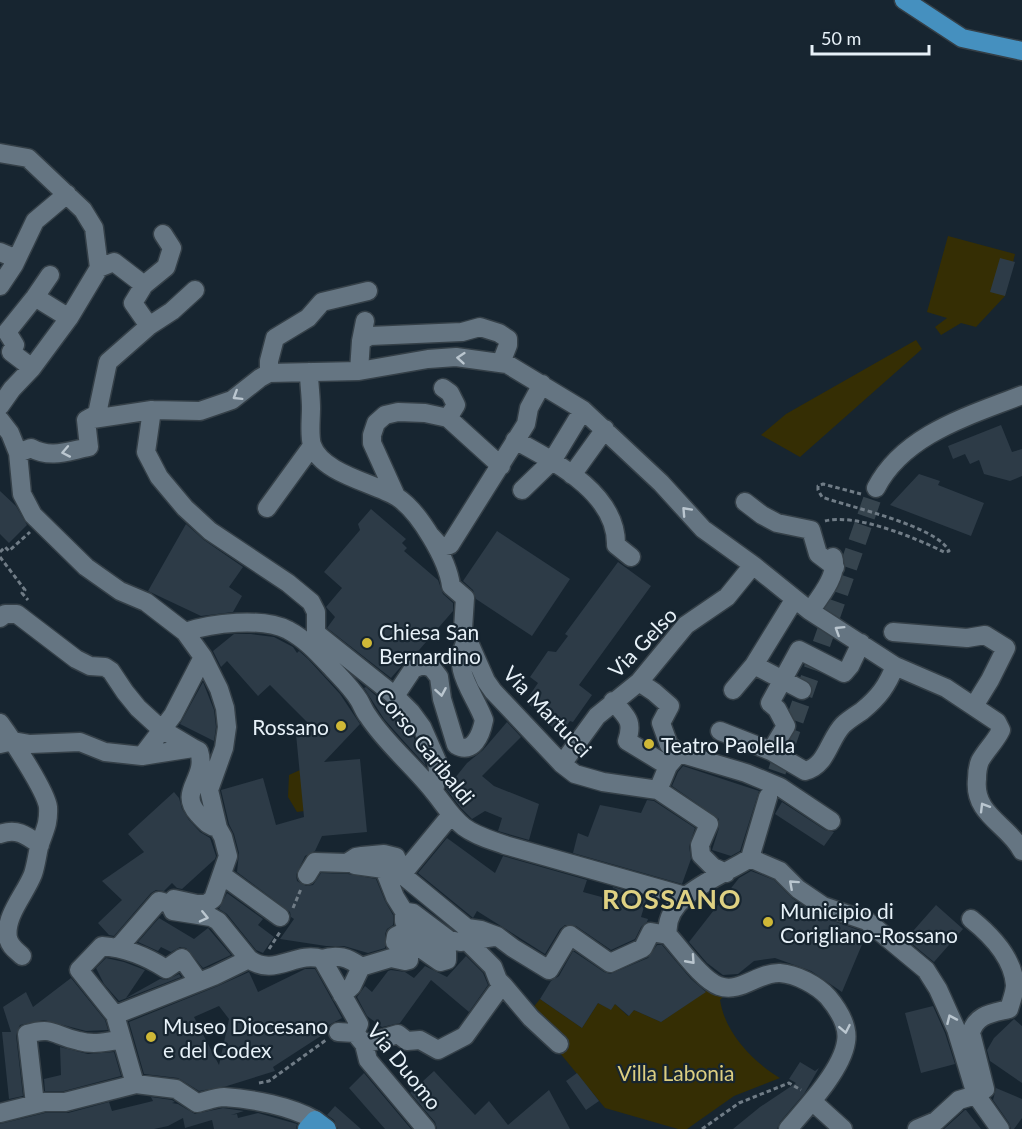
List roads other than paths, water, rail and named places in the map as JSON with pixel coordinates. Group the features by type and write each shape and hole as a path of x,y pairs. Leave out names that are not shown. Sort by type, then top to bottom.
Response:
{"main road":[{"path":"904,0 962,38 1022,51"}],"street":[{"path":"0,153 28,158 83,210 94,228 99,268"},
{"path":"0,286 14,265 35,221 66,194"},
{"path":"148,326 133,303 144,285 166,267 172,248 163,234"},
{"path":"0,252 12,257 14,265"},
{"path":"0,403 32,368 69,318 99,268 114,262 144,285"},
{"path":"32,368 11,352 15,345 7,332 50,275"},
{"path":"86,420 97,414 108,363 148,326 172,311 195,290"},
{"path":"269,373 268,361 275,338 308,318 322,302 368,291"},
{"path":"35,297 69,318"},
{"path":"359,371 365,321"},
{"path":"361,341 370,336 462,332 480,327 499,333 508,339 501,363"},
{"path":"86,420 152,410 200,411 232,400 269,373 359,371 428,359 456,357 507,364 583,410 661,483 702,529 753,565 794,600 895,666 946,688 997,722 1001,730 979,764 976,793 992,819 1005,830 1022,851"},
{"path":"267,508 312,446 309,372"},
{"path":"424,527 441,547 450,545 526,424 529,408 542,384"},
{"path":"443,388 450,393 456,405 448,418"},
{"path":"869,491 892,463 924,438 945,426 1022,394"},
{"path":"152,410 146,452 159,477 185,508 210,531 288,583 311,602 316,612 316,633 395,696 411,712 429,741 438,771 434,792"},
{"path":"522,490 552,461 583,410"},
{"path":"396,496 372,443 376,423 385,415 398,412 425,413 448,418 501,466"},
{"path":"0,420 10,433 18,453 22,494 33,515 71,554 99,577 120,591 146,602 185,632 203,657 219,689 225,708 227,727 224,748 209,790 218,828 228,856 213,898 206,904 177,899 170,904"},
{"path":"18,453 31,448 42,454 52,454 89,447 86,420"},
{"path":"572,475 605,429"},
{"path":"515,440 552,461 597,495 616,531 616,545 631,557"},
{"name":"Via Martucci","path":"312,446 320,457 343,474 396,496 414,511 447,568 451,586 465,598 462,619 467,640 492,691 562,764 575,774 603,782 658,790 709,824 700,845 701,855 713,867 726,873"},
{"path":"746,502 777,523 811,530 818,554 835,567"},
{"path":"810,611 835,567 834,558 824,547 820,535"},
{"name":"Via Gelso","path":"562,764 597,716 639,682 686,625 727,597 753,565"},
{"path":"733,690 753,665 794,600"},
{"path":"0,618 5,614 17,614 76,659 90,666 105,667 111,670 125,692 160,729 199,751 202,762 189,797 191,807 209,826 218,828"},
{"name":"Corso Garibaldi","path":"185,632 226,624 261,623 285,628 298,635 346,684 359,700 368,717 434,792 451,815 463,826 480,836 505,845 685,896"},
{"path":"893,632 967,638 985,635 1006,648 974,706"},
{"path":"395,696 413,669 423,665 432,668 439,677 442,699 456,745 462,749 477,741 484,720 462,671 459,656 467,640"},
{"path":"771,752 786,726 777,709 770,703 774,692 800,650 844,673 861,643"},
{"path":"142,756 160,729 173,715 203,657"},
{"path":"753,665 802,690"},
{"path":"720,731 771,752 805,771 812,769 821,761 843,725 872,703 888,685 895,666"},
{"path":"639,682 670,706 661,723 674,760 658,790"},
{"name":"Via Gelso","path":"613,701 632,728 627,741 674,760"},
{"path":"0,723 6,742 45,795 48,805 48,826 40,845 33,874 10,924 8,936 12,947 22,956"},
{"path":"6,742 30,744 80,742 105,752 142,756 193,748"},
{"path":"674,760 746,773 780,787 831,821"},
{"path":"768,797 750,858 685,896 669,918 667,926 668,935 711,982 721,987 732,989 764,974 782,973 809,982 822,990 836,1006 843,1020 847,1041 835,1067 814,1099 788,1129"},
{"path":"404,872 451,815"},
{"path":"0,834 9,831 21,832 40,845"},
{"path":"347,863 356,857 392,855 399,860 406,878 467,928 497,936 549,970 570,934 610,963 643,948 651,932 668,935"},
{"path":"750,858 780,871 798,889 823,906 867,921 926,970 938,989 956,1029 976,1095 1000,1129"},
{"path":"308,875 315,862 382,867 405,913"},
{"path":"222,875 280,917"},
{"path":"119,947 159,901 170,904"},
{"path":"170,904 173,911 207,916 218,921 249,959 256,964 267,967 309,957 322,959 334,955 352,960 361,967"},
{"path":"405,913 413,913 450,940 468,942 497,936"},
{"path":"342,995 352,986 361,967 391,958 409,960 409,954 395,942 396,936 400,934 438,961 446,961 447,952 405,922 403,919 405,913"},
{"path":"917,1129 936,1121 959,1100 976,1095 985,1089 970,1033 976,1020 984,1015 1016,1014 1015,986 1007,959 991,935 970,919"},
{"path":"468,942 493,967 498,980 531,1018 559,1044"},
{"path":"135,1084 115,1015 79,970 102,946 119,947 150,958 166,969 182,958 199,982"},
{"path":"115,1015 199,982 249,959"},
{"path":"322,959 359,1024 352,1036 376,1039 398,1034 407,1041 420,1040 438,1050 465,1036 496,993 504,986"},
{"path":"35,1104 27,1034 45,1029 79,1042 100,1043 122,1039"},
{"name":"Via Duomo","path":"352,1036 368,1060 426,1129"},
{"path":"0,1113 35,1104 65,1102 135,1084 176,1089 197,1103 222,1097 279,1106 304,1114 316,1126"},
{"path":"814,1099 843,1129"}],"tunnel":[{"path":"768,797 876,488"}],"place":[{"name":"Chiesa San Bernardino","path":"367,643"},
{"name":"Rossano","path":"341,726"},
{"name":"Teatro Paolella","path":"649,744"},
{"name":"Municipio di Corigliano-Rossano","path":"768,922"},
{"name":"Museo Diocesano e del Codex","path":"151,1037"}],"district":[{"name":"ROSSANO","path":"672,898"}],"park label":[{"name":"Villa Labonia","path":"676,1072"}]}
